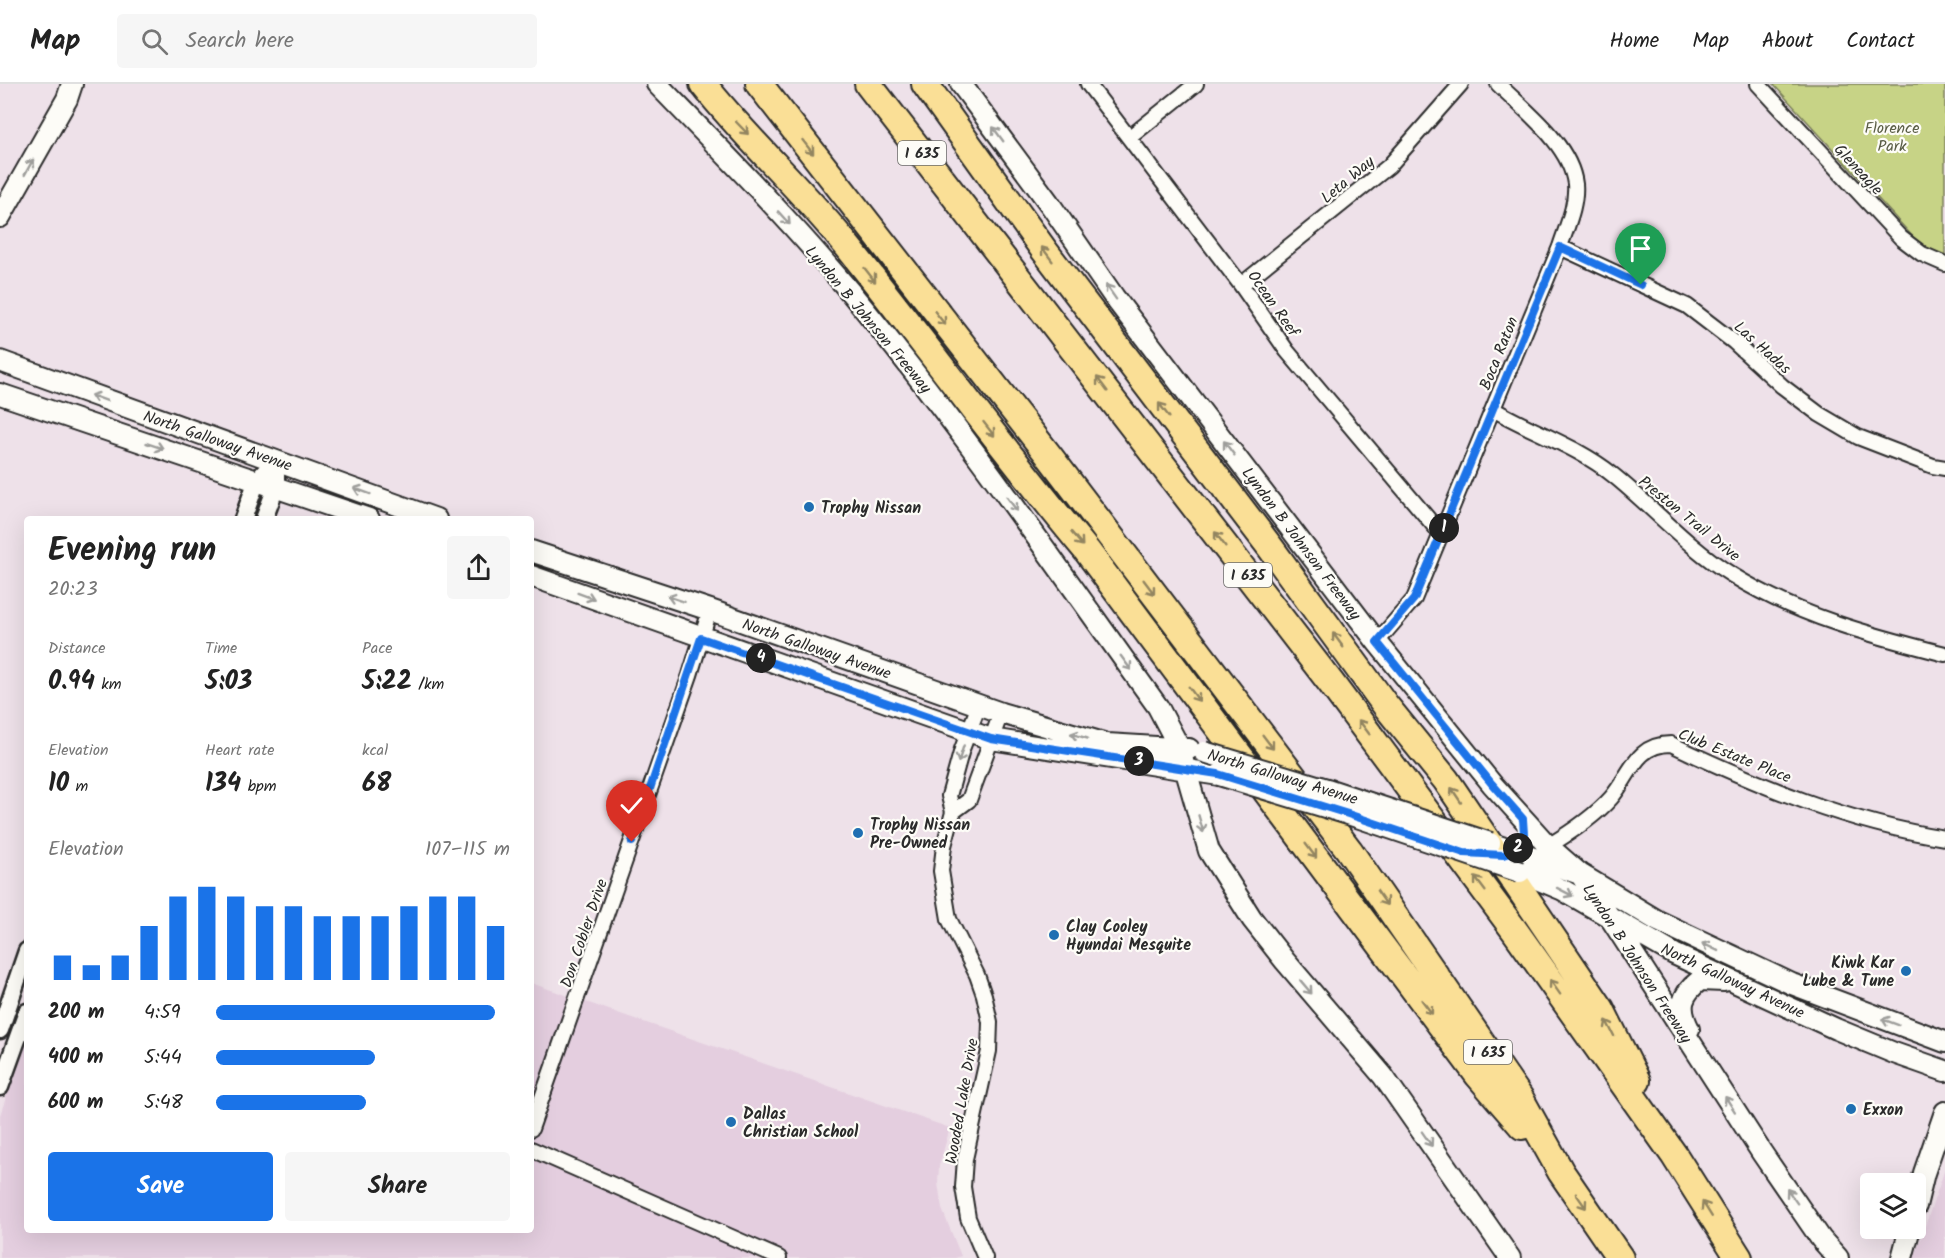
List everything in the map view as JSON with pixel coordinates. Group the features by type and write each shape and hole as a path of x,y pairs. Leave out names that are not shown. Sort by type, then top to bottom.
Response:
{"highway":[{"path":"698,84 789,178 848,246 1039,494 1087,551 1478,1075 1561,1172"},
{"path":"703,84 720,105"},
{"name":"I 635","path":"759,84 1057,467 1349,850 1520,1098 1561,1172 1620,1258"},
{"name":"I 635","path":"868,84 1331,683 1515,931 1674,1155 1739,1258"},
{"path":"888,84 912,140"},
{"path":"925,84 1044,250 1314,607 1386,706 1446,780 1600,1009 1674,1155"}],"main road":[{"path":"0,217 67,99 72,84"},
{"name":"Lyndon B Johnson Freeway","path":"657,84 739,168 849,291 967,440 1158,707 1179,747 1209,851 1252,919 1292,970 1383,1076 1510,1258"},
{"name":"Lyndon B Johnson Freeway","path":"961,84 1049,203 1114,297 1377,642 1492,784 1548,846 1580,874 1762,1153 1821,1239 1838,1258"},
{"name":"North Galloway Avenue","path":"0,362 428,516"},
{"name":"North Galloway Avenue","path":"0,394 360,516"},
{"path":"114,432 125,407"},
{"name":"North Galloway Avenue","path":"534,552 710,610 1001,713 1107,744 1179,747 1204,752 1327,789 1580,874 1658,921 1792,984 1944,1037"},
{"name":"North Galloway Avenue","path":"534,577 991,739 1218,774 1348,814 1520,872 1563,890 1674,954 1836,1029 1939,1069"},
{"path":"1141,747 1155,732 1159,720 1158,707"},
{"path":"1464,853 1503,850 1520,846 1524,834 1523,819"},
{"path":"1701,1060 1682,1007 1687,990 1700,980 1743,984"},
{"path":"1939,1069 1944,1037"},
{"path":"1924,1173 1945,1112"},
{"path":"1902,1258 1907,1239"}],"street":[{"name":"Ocean Reef","path":"1088,84 1241,285 1287,351 1441,534"},
{"path":"1130,137 1196,84"},
{"name":"Leta Way","path":"1241,285 1389,166 1461,84"},
{"name":"Boca Raton","path":"1377,642 1414,599 1560,247 1570,216 1575,185 1568,159 1556,143 1498,84"},
{"name":"Gleneagle","path":"1758,84 1901,238 1922,255 1945,264"},
{"name":"Las Hadas","path":"1560,247 1687,306 1734,342 1782,386 1819,414 1858,437 1933,466 1945,468"},
{"name":"Preston Trail Drive","path":"1493,409 1524,427 1569,447 1612,474 1671,528 1732,575 1810,615 1875,636 1945,654"},
{"path":"244,516 257,480 276,460"},
{"path":"265,516 276,487 276,460"},
{"name":"Don Cobler Drive","path":"534,1121 644,809 710,610"},
{"name":"Wooded Lake Drive","path":"979,705 949,796 953,812 944,846 941,871 950,919 977,975 990,1022 989,1051 965,1159 963,1187 968,1218 985,1258"},
{"name":"Wooded Lake Drive","path":"953,812 969,800 1001,713"},
{"name":"Club Estate Place","path":"1548,846 1569,834 1593,814 1612,797 1634,763 1653,746 1662,744 1671,744 1741,777 1865,822 1945,838"},
{"path":"0,1030 24,960"},
{"path":"0,1087 24,1020"},
{"path":"534,1150 778,1258"}],"shaded area":[{"name":"Dallas Christian School","path":"534,984 950,1128 939,1166 938,1183 942,1209 961,1256 955,1258 0,1258 0,1115 24,1046 24,1233 534,1233"},
{"path":"1945,1169 1945,1258 1914,1258 1921,1239 1926,1239 1926,1223"}],"green space":[{"name":"Florence Park","path":"1773,84 1945,84 1945,255 1932,251 1915,239"}],"place":[{"name":"Trophy Nissan","path":"809,507"},
{"name":"Trophy Nissan Pre-Owned","path":"858,833"},
{"name":"Clay Cooley Hyundai Mesquite","path":"1054,935"},
{"name":"Kiwk Kar Lube & Tune","path":"1906,971"},
{"name":"Exxon","path":"1851,1109"},
{"name":"Dallas Christian School","path":"731,1122"}],"route":[{"path":"632,842 701,638 991,739 1218,774 1464,853 1503,855 1515,852 1524,834 1523,819 1377,642 1414,599 1560,247 1641,285"}]}
